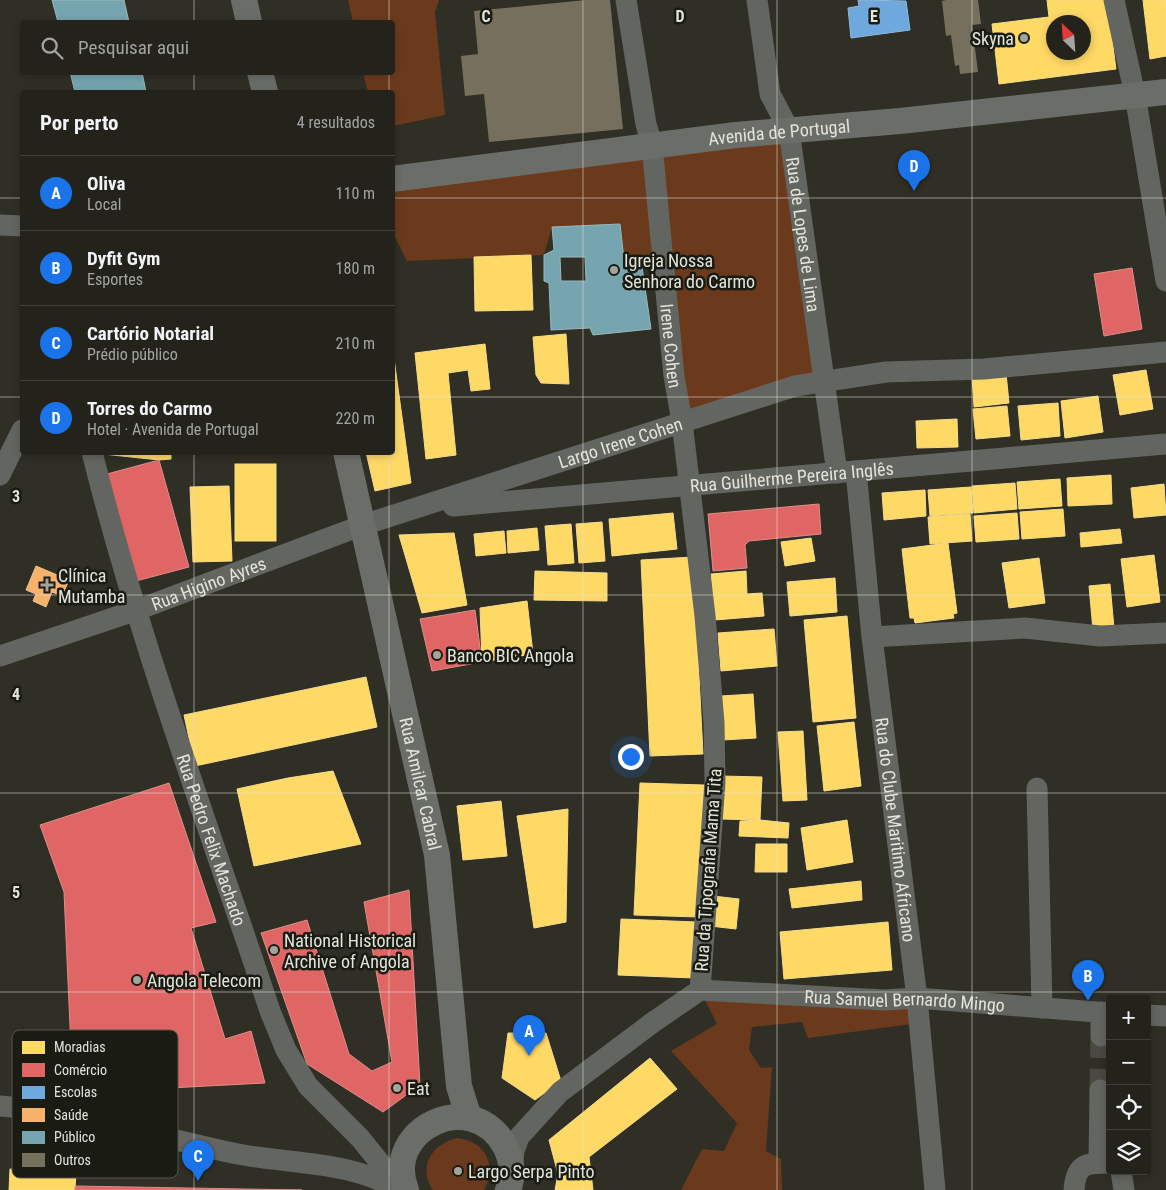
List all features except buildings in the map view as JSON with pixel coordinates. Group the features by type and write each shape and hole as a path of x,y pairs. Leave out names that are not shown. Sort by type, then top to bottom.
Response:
{"main road":[{"path":"244,0 249,20"},
{"path":"261,75 264,90"},
{"name":"Avenida de Portugal","path":"395,178 652,145 789,130 900,121 1166,92"},
{"name":"Rua Amilcar Cabral","path":"347,455 437,855 458,1086 477,1121"},
{"path":"406,1190 403,1183 403,1164 408,1147 419,1132 434,1121 452,1117 477,1121 499,1136 509,1153 512,1183"}],"street":[{"name":"Irene Cohen","path":"626,0 646,124 652,145 674,376 690,485"},
{"name":"Rua de Lopes de Lima","path":"757,0 770,94 789,130 824,382 847,472"},
{"path":"1114,0 1135,95 1166,281"},
{"path":"0,225 20,226"},
{"name":"Largo Irene Cohen","path":"418,509 795,386 886,372 984,369 1166,352"},
{"path":"0,475 20,434"},
{"name":"Rua Guilherme Pereira Inglês","path":"418,509 1166,444"},
{"name":"Rua Pedro Felix Machado","path":"93,455 108,515 137,610 270,1011 286,1050 308,1086 360,1138 402,1190"},
{"name":"Rua do Clube Maritimo Africano","path":"847,472 872,636 916,998 935,1190"},
{"name":"Rua da Tipografia Mama Tita","path":"512,1183 514,1151 519,1137 560,1092 652,1023 700,990 715,782 714,723 705,616 690,485"},
{"name":"Rua Higino Ayres","path":"0,656 137,610 363,525 418,509"},
{"path":"872,636 1025,628 1100,636 1166,633"},
{"path":"1037,788 1042,1008"},
{"name":"Rua Samuel Bernardo Mingo","path":"700,990 884,1000 916,998 1105,1013"},
{"path":"1101,1036 1105,1013"},
{"path":"1151,1015 1166,1016"},
{"path":"1074,1190 1076,1174 1079,1169 1086,1164 1104,1163 1100,1090"},
{"path":"477,1121 502,1127 519,1125 536,1117"},
{"path":"178,1142 251,1157 344,1169 377,1180 396,1190"},
{"path":"1122,1175 1124,1190"}],"shaded area":[{"path":"348,0 439,0 435,12 445,115 395,126 395,90 367,90 364,75 395,75 395,20 353,20"},
{"path":"789,130 824,382 682,422 662,253 641,260 624,259 620,224 552,227 544,255 407,261 395,237 395,181"},
{"path":"700,990 917,998 919,1023 808,1038 802,1022 752,1027 749,1050 761,1068 772,1067 766,1151 781,1159 782,1190 681,1190 702,1149 724,1151 737,1123 671,1051 717,1024"},
{"path":"457,1138 475,1144 482,1149 486,1156 490,1172 484,1190 433,1190 428,1181 427,1165 434,1151 440,1145"}],"tunnel":[{"path":"1100,1090 1101,1036"}],"place":[{"name":"Skyna","path":"1024,38"},
{"name":"Torres do Carmo","path":"914,191"},
{"name":"Igreja Nossa Senhora do Carmo","path":"614,270"},
{"name":"Clínica Mutamba","path":"47,585"},
{"name":"Banco BIC Angola","path":"437,655"},
{"name":"National Historical Archive of Angola","path":"274,950"},
{"name":"Angola Telecom","path":"137,980"},
{"name":"Dyfit Gym","path":"1088,1001"},
{"name":"Oliva","path":"529,1056"},
{"name":"Eat","path":"397,1088"},
{"name":"Largo Serpa Pinto","path":"458,1171"},
{"name":"Cartório Notarial","path":"198,1181"}]}
